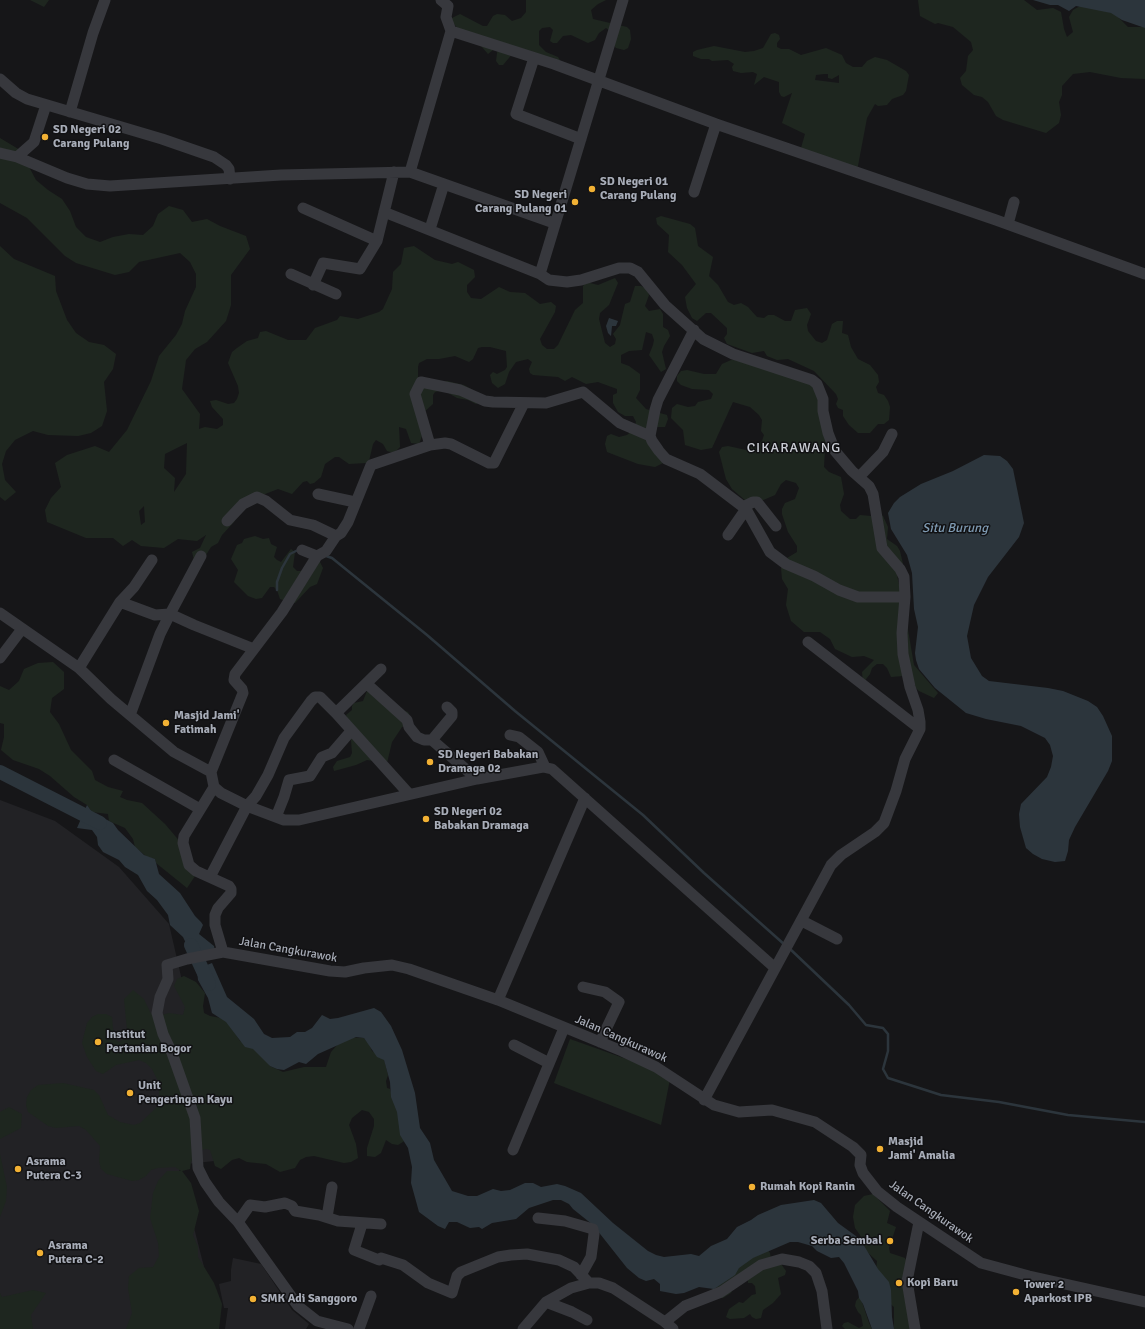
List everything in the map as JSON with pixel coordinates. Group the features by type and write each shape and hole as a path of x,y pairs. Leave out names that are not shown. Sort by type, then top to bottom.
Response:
{"street":[{"path":"70,112 93,33 105,0"},
{"path":"410,172 451,31 446,17 448,6 441,0"},
{"path":"540,274 554,223 623,0"},
{"path":"451,31 534,58 716,124 1009,221 1145,274"},
{"path":"534,58 516,114 581,138"},
{"path":"0,80 21,96 46,105 162,139 214,157 226,165 229,169 230,179"},
{"path":"17,157 34,142 46,105"},
{"path":"694,192 716,124"},
{"path":"0,153 17,157 67,178 110,186 320,173 410,172 554,223"},
{"path":"313,285 323,263 360,269 377,241 394,172"},
{"path":"430,229 444,184"},
{"path":"1009,221 1014,202"},
{"path":"303,208 377,241"},
{"path":"384,212 540,274 549,280 567,282 581,280 620,268 630,268 638,272 665,305 703,339 734,354 812,380 817,384 823,399 823,411 828,433 835,451 869,486 873,494 882,548 902,573 905,597 902,633 903,654 910,687 920,716 920,728 905,759 896,791 884,823 875,832 841,855 831,865 704,1100"},
{"path":"291,274 336,294"},
{"path":"694,330 658,400 651,424 650,436 652,441 666,459 700,474 745,508 770,552 786,564 814,576 839,590 858,597 905,597"},
{"path":"430,445 415,394 422,382 460,390 485,401 546,403 583,392 620,423 650,436"},
{"path":"348,1329 314,1325 298,1306 238,1222 219,1202 205,1182 198,1168 195,1118 172,1053 163,1034 157,1013 160,996 168,980 167,966 187,959 219,952 215,915 218,908 231,893 231,889 230,886 196,871 189,865 183,843 184,836 214,787 211,772 243,693 242,689 234,680 235,674 282,612 321,554 336,536 341,533 348,522 372,465 430,445 451,444 489,463 494,463 524,403"},
{"path":"859,477 883,452 892,434"},
{"path":"318,494 356,502"},
{"path":"227,521 243,504 257,497 266,501 290,520 313,525 336,536"},
{"path":"728,535 745,508 753,502 757,502 776,526"},
{"path":"302,550 321,554"},
{"path":"130,715 158,639 201,556"},
{"path":"79,668 120,602 134,587 152,560"},
{"path":"120,602 155,615 170,614 254,649"},
{"path":"0,613 60,653 79,668 130,715 174,752 211,772"},
{"path":"0,658 22,629"},
{"path":"808,642 920,728"},
{"path":"336,713 381,669"},
{"path":"367,684 407,720 409,727 417,737 424,740 432,740 477,779"},
{"path":"210,877 247,806 256,796 268,775 284,738 311,701 316,697 320,697 336,713 409,794"},
{"path":"432,740 452,716 452,712 447,707"},
{"path":"276,817 289,780 310,776 322,757 332,753 351,730"},
{"path":"510,735 519,737 538,752 546,767"},
{"path":"114,760 200,808"},
{"path":"214,787 247,806 284,820 299,820 477,779 546,767 557,772 775,968"},
{"path":"498,1000 585,798"},
{"path":"802,921 837,939"},
{"name":"Jalan Cangkurawok","path":"219,952 337,972 392,965 409,969 498,1000 656,1067 704,1100 730,1110 749,1112 772,1110 815,1122 853,1147 861,1155 860,1166 868,1181 897,1207 981,1263 1046,1280 1145,1302"},
{"path":"583,987 605,992 618,1002 600,1042"},
{"path":"513,1150 564,1028"},
{"path":"514,1045 549,1063"},
{"path":"327,1218 332,1187"},
{"path":"238,1222 250,1205 265,1207 285,1203 292,1206 295,1211 338,1221 362,1224 381,1224"},
{"path":"538,1218 565,1221 593,1229 594,1234 591,1257 581,1275"},
{"path":"915,1329 907,1281 920,1222"},
{"path":"362,1224 354,1250 379,1260 381,1258 403,1265 428,1284 452,1293 457,1276 461,1272 498,1257 511,1255 527,1254 559,1260 574,1267 589,1282"},
{"path":"523,1329 546,1302 571,1288 589,1282 599,1283 613,1288 669,1326 685,1306 721,1292 761,1265 772,1260 782,1259 799,1262 809,1266 816,1273 822,1291 827,1329"},
{"path":"359,1329 371,1296"},
{"path":"546,1302 562,1307 587,1320"}],"shaded area":[{"path":"30,0 49,0 44,7"},
{"path":"526,0 606,0 591,10 593,19 627,27 630,30 631,39 628,48 624,50 616,48 611,42 609,30 606,28 599,33 595,40 588,43 571,35 563,36 557,43 553,43 550,41 553,30 550,27 542,28 539,31 539,45 546,52 558,57 563,65 514,52 503,65 499,65 496,61 498,46 488,54 475,39 461,32 452,22 452,18 460,14 483,26 487,26 493,16 497,14 505,15 512,21 521,18 526,12"},
{"path":"918,0 1024,0 1037,10 1053,8 1061,12 1067,37 1073,32 1069,17 1073,10 1080,6 1089,6 1115,14 1128,27 1145,27 1145,79 1121,78 1090,72 1073,74 1062,86 1062,95 1059,102 1061,115 1059,123 1046,133 1003,120 996,116 988,102 982,97 974,95 962,85 960,78 966,71 968,56 973,50 971,42 953,27 938,23 935,24 920,16"},
{"path":"775,33 779,35 780,39 777,43 777,47 781,49 789,49 801,55 826,48 842,55 846,63 853,67 862,67 867,61 875,57 887,60 906,71 909,75 906,91 903,95 892,99 887,105 878,106 875,104 867,118 857,171 801,148 805,134 782,123 792,93 784,97 781,96 779,92 779,82 764,77 754,85 757,74 753,72 741,73 733,71 732,67 734,64 728,60 712,61 693,56 693,52 697,50 714,46 745,52 754,51 763,48 771,34","holes":["828,74 828,78 832,79 839,75 839,83 815,80 816,75"]},
{"path":"0,138 25,153 29,167 36,180 62,199 70,211 76,227 86,237 100,242 113,237 129,234 143,235 153,226 158,214 169,206 183,210 192,222 207,219 220,226 246,236 250,249 231,275 231,305 226,321 207,342 195,349 186,360 182,389 200,414 199,429 205,427 217,429 223,425 223,419 212,407 210,401 216,400 228,404 234,403 237,399 239,393 238,386 228,363 232,352 247,341 258,338 260,332 266,331 288,340 306,340 315,328 337,320 340,316 358,319 379,312 383,309 392,289 393,272 401,264 404,248 414,246 435,260 452,264 458,262 474,270 475,277 467,285 467,292 471,298 481,299 499,287 510,292 525,293 540,304 551,302 556,306 555,312 540,339 542,345 547,349 554,349 558,345 575,310 583,303 583,286 586,282 598,285 615,278 618,283 609,305 600,313 599,319 605,343 610,347 615,344 616,339 613,334 620,325 625,304 630,302 635,286 641,286 647,289 649,295 645,306 649,311 660,309 663,314 663,327 668,330 670,336 662,352 666,369 661,372 649,355 654,340 652,334 646,332 642,350 629,351 621,355 621,363 629,366 640,374 640,390 636,398 646,409 667,415 668,419 665,427 653,427 663,463 655,467 638,464 607,452 605,444 607,436 611,434 619,437 627,435 633,430 636,422 633,416 625,416 618,412 613,403 613,395 617,393 617,389 598,382 586,384 572,377 565,381 558,377 533,375 530,373 529,369 532,362 528,359 516,362 509,372 505,384 498,388 492,383 490,375 493,372 497,374 505,370 507,367 506,351 490,347 482,347 478,348 473,359 469,362 455,356 439,359 427,359 419,363 418,367 418,379 433,384 447,381 464,385 473,390 480,402 476,404 468,400 457,398 443,390 435,392 433,395 433,404 424,412 422,436 419,444 411,443 406,429 399,427 400,447 394,453 387,451 383,444 376,440 373,444 369,461 366,463 349,464 339,457 335,457 325,464 321,477 314,483 310,484 307,481 303,482 292,494 278,489 247,501 234,522 222,535 218,543 211,547 201,563 194,560 192,552 200,548 206,535 197,541 178,539 164,548 141,546 132,540 123,546 113,538 86,538 47,522 45,510 51,498 61,487 55,463 67,455 95,446 109,452 127,430 151,381 159,356 176,335 182,324 185,311 196,287 196,274 190,262 180,253 139,262 129,272 115,275 76,263 65,256 27,218 0,203","holes":["187,443 186,474 174,492 175,478 164,468 165,454","144,506 145,522 141,525 139,511"]},
{"path":"661,216 690,224 695,228 698,246 713,257 709,276 718,285 728,302 734,305 741,303 748,307 757,317 764,318 768,315 774,315 785,321 791,321 795,310 807,308 811,314 807,325 808,331 816,341 822,343 827,340 832,324 837,321 843,321 842,333 848,335 851,347 858,359 870,365 878,375 879,382 876,387 878,393 884,395 888,401 890,407 889,420 884,424 878,424 870,433 858,433 849,425 843,416 843,410 838,408 836,404 838,399 836,394 814,371 788,359 777,360 767,356 764,351 752,353 727,344 724,338 727,334 727,328 711,313 706,313 697,321 692,318 687,308 685,297 696,284 682,265 668,252 669,235 657,224 656,218"},
{"path":"0,246 14,259 55,276 56,291 67,320 76,333 89,342 104,345 116,354 113,369 104,382 107,411 102,426 91,433 78,436 48,435 33,431 15,440 6,451 2,464 5,480 16,492 5,501 0,497"},
{"path":"738,357 814,385 828,437 825,449 824,467 829,472 841,477 844,494 840,505 841,511 850,519 856,519 860,515 871,516 877,514 883,516 888,527 887,539 897,546 900,551 903,564 897,575 899,585 908,594 907,624 914,665 938,693 934,698 919,691 903,676 891,677 887,668 883,664 877,664 872,668 870,674 863,683 862,672 874,660 864,656 852,657 835,649 830,639 820,632 804,632 791,621 786,605 788,589 782,579 781,568 787,558 797,552 797,546 788,532 782,514 782,509 785,503 795,499 799,488 796,483 786,480 781,484 775,495 754,504 746,501 732,489 726,479 719,452 722,447 728,446 746,450 762,441 764,435 761,431 762,420 759,415 750,407 733,402 712,448 701,450 685,445 683,430 671,418 672,408 677,404 688,407 695,406 698,402 711,399 713,394 709,390 692,389 681,385 677,381 677,376 681,371 687,370 704,374 716,374 722,364"},
{"path":"255,536 263,539 269,538 271,544 277,547 274,557 281,562 291,549 295,552 293,567 297,571 301,571 318,558 323,568 317,584 310,587 295,603 280,599 277,590 274,587 270,587 262,598 256,599 248,596 234,582 238,570 231,559 237,545 242,543 244,539"},
{"path":"53,662 64,672 64,689 52,698 50,712 59,724 71,750 92,771 95,780 108,787 123,791 120,797 142,803 165,824 187,850 195,876 187,888 156,863 155,859 147,857 135,847 133,839 125,828 109,821 108,814 92,812 87,805 74,797 50,776 39,769 13,760 1,750 4,737 4,724 0,723 0,686 9,690 19,681 24,669 38,663"},
{"path":"367,691 399,709 408,712 412,720 411,724 402,727 392,742 387,763 367,760 356,765 334,771 333,767 337,761 350,757 352,753 350,727 346,715 352,710 354,703 363,701"},
{"name":"Institut Pertanian Bogor","path":"0,800 55,821 119,867 169,924 223,1160 178,1165 217,1318 216,1329 0,1329"},
{"path":"184,976 196,982 205,993 203,1006 204,1013 210,1016 226,1019 240,1041 260,1049 270,1066 283,1072 304,1067 326,1067 331,1052 344,1037 364,1038 372,1051 384,1059 388,1075 386,1081 387,1088 390,1089 395,1104 400,1108 406,1140 398,1145 392,1144 386,1140 381,1153 375,1157 367,1156 367,1148 374,1126 374,1119 369,1112 362,1110 352,1118 349,1125 356,1144 358,1158 351,1162 344,1163 314,1156 306,1157 300,1160 295,1168 280,1172 266,1164 247,1162 239,1158 232,1160 221,1169 215,1166 210,1150 206,1149 198,1151 191,1162 190,1169 182,1171 191,1183 199,1211 193,1235 198,1247 198,1257 214,1283 222,1304 219,1329 126,1329 132,1313 128,1288 129,1276 139,1268 153,1267 159,1256 158,1243 150,1218 153,1193 158,1181 167,1171 181,1171 175,1167 158,1168 151,1170 146,1176 139,1180 132,1181 107,1174 101,1169 99,1161 100,1146 86,1130 79,1126 56,1128 48,1126 28,1112 26,1105 27,1097 31,1090 38,1085 63,1083 94,1090 99,1095 108,1115 120,1122 134,1125 140,1123 157,1107 159,1100 159,1083 152,1069 146,1063 139,1060 116,1065 103,1074 96,1071 87,1057 82,1043 87,1023 92,1017 98,1014 106,1014 112,1017 114,1038 119,1042 125,1038 127,1030 124,999 133,990 144,999 154,1017 169,1013 183,1015 185,1007 174,986 177,979"},
{"path":"570,1039 646,1066 670,1079 661,1125 554,1083"},
{"path":"9,1107 22,1114 21,1128 0,1139 0,1112"},
{"path":"0,1154 7,1187 6,1201 0,1217"},
{"path":"873,1194 890,1211 887,1223 896,1227 889,1248 890,1253 905,1258 907,1262 908,1271 902,1277 912,1329 894,1329 894,1307 888,1302 876,1272 877,1261 866,1251 860,1235 855,1228 853,1217 855,1205 864,1196"},
{"path":"768,1250 771,1260 779,1261 786,1271 785,1275 778,1278 781,1294 773,1303 763,1310 761,1318 756,1319 750,1314 744,1318 730,1319 726,1317 729,1309 739,1302 743,1303 752,1295 756,1294 755,1286 752,1283 748,1283 748,1272 734,1286 731,1293 723,1298 715,1297 712,1290 713,1286 731,1268"},
{"name":"SMK Adi Sanggoro","path":"233,1258 261,1264 292,1310 309,1324 306,1329 225,1329 228,1308 224,1308 219,1284 231,1281"},
{"path":"33,1290 46,1293 31,1315 33,1329 0,1329 0,1293 2,1297"},
{"path":"860,1296 872,1329 845,1329 842,1326 844,1323 848,1322 859,1328 863,1326 861,1315 855,1306 856,1301"}],"water":[{"path":"1033,0 1145,0 1145,28 1122,20 1111,13 1076,6 1069,11 1058,5 1050,5"},
{"path":"609,318 618,321 616,326 612,326 611,336 608,333 606,326"},
{"name":"Situ Burung","path":"984,455 1000,456 1007,461 1013,469 1024,523 1019,537 988,577 974,605 967,636 971,658 982,676 989,681 1063,691 1088,701 1097,707 1112,736 1112,761 1108,771 1075,827 1069,840 1065,861 1055,862 1042,859 1033,854 1026,848 1020,827 1019,814 1021,804 1047,777 1051,767 1053,756 1050,745 1045,738 1021,726 986,719 966,713 935,688 919,669 916,660 915,653 918,627 914,609 912,573 907,555 891,529 888,513 900,497 921,484 953,471"},
{"path":"87,805 92,812 113,823 118,830 144,855 155,859 159,874 180,893 195,916 201,922 203,925 199,934 214,946 215,952 192,956 183,937 170,925 168,915 157,900 147,891 138,875 125,867 119,860 103,852 98,845 97,837 92,830 77,828"},
{"path":"212,963 227,997 254,1019 264,1034 272,1038 290,1037 297,1032 305,1032 312,1028 322,1015 330,1019 374,1008 381,1012 391,1026 402,1050 415,1093 420,1128 430,1143 434,1160 452,1191 468,1196 477,1196 493,1189 501,1191 510,1190 525,1183 533,1183 541,1187 557,1184 565,1186 581,1193 613,1223 648,1251 664,1257 691,1254 699,1256 711,1246 727,1239 737,1227 758,1215 781,1205 814,1200 821,1203 838,1223 860,1239 878,1269 889,1282 894,1329 872,1329 863,1304 859,1298 858,1291 844,1263 839,1257 831,1258 817,1251 812,1246 798,1242 790,1242 753,1258 739,1268 735,1275 714,1289 699,1287 684,1293 676,1294 660,1291 660,1284 654,1279 646,1281 639,1278 627,1268 593,1225 569,1204 561,1200 553,1200 529,1208 516,1219 492,1223 482,1229 479,1227 470,1228 457,1222 449,1222 445,1229 438,1226 419,1212 411,1183 412,1167 408,1148 400,1135 397,1112 391,1097 390,1082 384,1060 377,1057 364,1038 356,1037 318,1054 306,1064 299,1062 284,1070 270,1066 253,1049 245,1047 226,1022 212,1013 208,998 198,980 197,969"}],"waterway":[{"path":"277,590 277,582 282,568 290,554 298,550"},
{"path":"326,556 332,558 427,635 515,711 643,815 704,873 785,945"},
{"path":"0,772 100,823"},
{"path":"191,945 209,984"},
{"path":"789,948 849,1005 866,1025 883,1028 888,1034 888,1051 883,1069 888,1078 941,1095 999,1102 1068,1115 1145,1122"}],"place":[{"name":"SD Negeri 02 Carang Pulang","path":"45,137"},
{"name":"SD Negeri 01 Carang Pulang","path":"592,189"},
{"name":"SD Negeri Carang Pulang 01","path":"575,202"},
{"name":"Masjid Jami' Fatimah","path":"166,723"},
{"name":"SD Negeri Babakan Dramaga 02","path":"430,762"},
{"name":"SD Negeri 02 Babakan Dramaga","path":"426,819"},
{"name":"Institut Pertanian Bogor","path":"98,1042"},
{"name":"Unit Pengeringan Kayu","path":"130,1093"},
{"name":"Masjid Jami' Amalia","path":"880,1149"},
{"name":"Asrama Putera C-3","path":"18,1169"},
{"name":"Rumah Kopi Ranin","path":"752,1187"},
{"name":"Serba Sembal","path":"890,1241"},
{"name":"Asrama Putera C-2","path":"40,1253"},
{"name":"Kopi Baru","path":"899,1283"},
{"name":"Tower 2 Aparkost IPB","path":"1016,1292"},
{"name":"SMK Adi Sanggoro","path":"253,1299"}],"district":[{"name":"CIKARAWANG","path":"794,448"}]}
